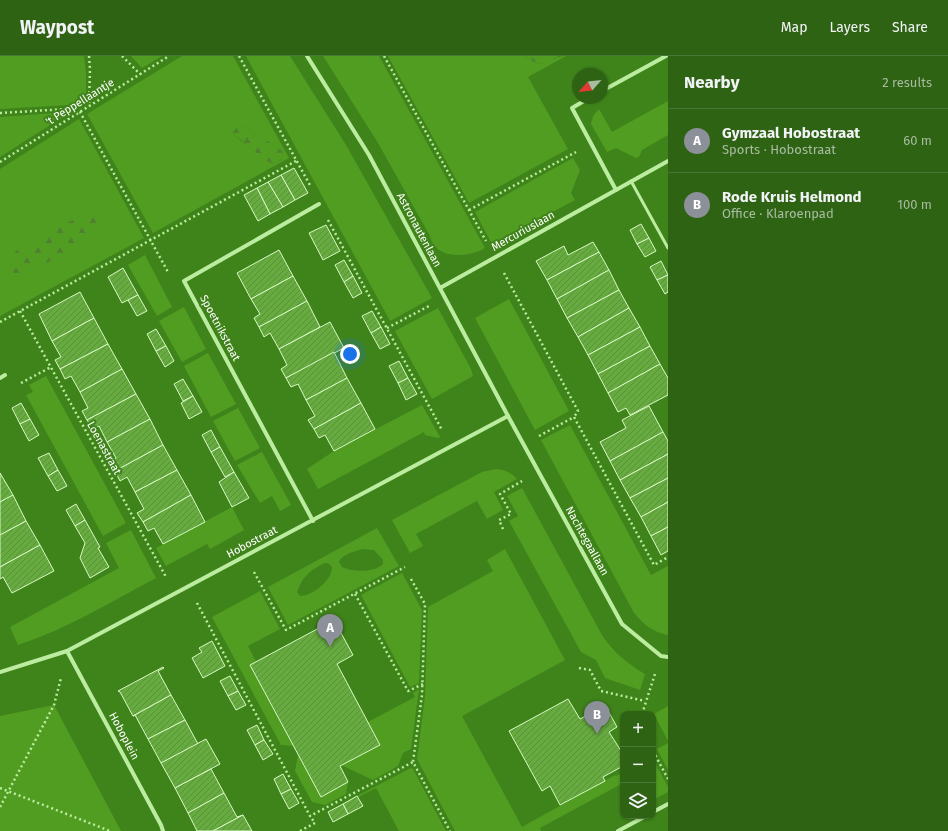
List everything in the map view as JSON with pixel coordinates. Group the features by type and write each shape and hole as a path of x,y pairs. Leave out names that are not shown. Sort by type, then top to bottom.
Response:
{"street":[{"name":"Astronautenlaan","path":"307,56 369,155 508,416"},
{"path":"608,88 666,56"},
{"path":"579,104 572,108 616,190"},
{"name":"Mercuriuslaan","path":"440,288 616,190 631,180 668,161"},
{"path":"184,281 319,204"},
{"name":"Spoetnikstraat","path":"184,281 313,520"},
{"path":"0,378 5,375"},
{"name":"Hobostraat","path":"0,672 67,651 508,416"},
{"name":"Nachtegaallaan","path":"508,416 622,624 661,656"},
{"name":"Hoboplein","path":"67,651 163,831"},
{"path":"661,656 668,657"},
{"path":"656,810 668,804"},
{"path":"618,831 640,819"}],"lane":[{"path":"631,180 668,248"}],"path":[{"path":"89,56 89,106"},
{"path":"122,56 140,74"},
{"name":"'t Peppellaantje","path":"0,162 169,56"},
{"path":"239,56 452,447"},
{"path":"384,56 578,411 574,417 523,444"},
{"path":"0,113 67,108 80,112 168,273 184,281"},
{"path":"469,210 591,143"},
{"path":"0,322 296,161"},
{"path":"387,328 445,297"},
{"name":"Loenastraat","path":"20,311 174,594"},
{"path":"5,375 12,388 51,367"},
{"path":"574,417 654,565 668,558"},
{"path":"503,528 499,520 511,514 500,494 539,472"},
{"path":"246,556 286,630 406,567"},
{"path":"412,579 425,604 423,684 413,762 450,831"},
{"path":"188,586 315,823 300,831"},
{"path":"355,594 408,691 423,684"},
{"path":"0,807 54,705 67,651"},
{"path":"643,711 661,656"},
{"path":"579,668 590,670 601,691 645,701"},
{"path":"656,757 668,779"},
{"path":"310,816 413,762"},
{"path":"0,788 110,831"}],"green space":[{"path":"0,56 84,56 86,95 70,105 0,109"},
{"path":"131,56 162,56 142,68"},
{"path":"182,56 233,56 289,158 153,233 87,114","holes":["243,126 282,151 283,155 280,161 274,163 269,162 233,133 237,127"]},
{"path":"246,56 290,56 346,145 432,298 390,321"},
{"path":"323,56 379,56 485,248 470,254 453,255 445,253 433,244 378,143"},
{"path":"388,56 524,56 532,61 543,63 555,58 566,56 528,77 568,149 469,203"},
{"path":"524,56 558,56 554,60 541,64"},
{"path":"668,101 668,135 642,150 639,157 636,158 616,148 607,152 591,124 593,116 599,109 612,132"},
{"path":"69,113 0,157 0,117"},
{"path":"79,119 144,238 0,316 0,169"},
{"path":"243,126 281,150 283,155 279,161 273,163 267,161 235,136 233,133 237,127"},
{"path":"573,158 580,170 571,193 575,200 492,244 475,212"},
{"path":"86,214 96,215 99,218 101,228 93,237 41,267 31,271 17,273 10,269 10,261 19,248"},
{"path":"145,255 172,307 157,316 128,265"},
{"path":"509,299 569,411 535,430 475,318"},
{"path":"184,307 206,349 182,362 159,321"},
{"path":"438,308 471,369 473,376 432,399 395,331"},
{"path":"208,353 236,404 211,417 184,366"},
{"path":"46,376 126,523 103,536 26,395 33,392 29,385"},
{"path":"422,405 440,437 438,438 425,435 424,432 318,489 307,469 334,451"},
{"path":"238,408 260,448 235,461 213,421"},
{"path":"570,425 651,575 668,566 668,635 649,627 634,613 541,440"},
{"path":"262,452 291,505 280,511 272,496 260,503 237,465"},
{"path":"496,469 508,472 517,479 494,492 503,510 487,519 477,501 416,534 423,546 410,553 392,520 482,472"},
{"path":"522,488 602,635 621,657 645,674 640,690 605,678 596,660 581,652 509,521 518,516 507,496"},
{"path":"232,507 244,530 210,549 207,544 166,566 156,548"},
{"path":"377,528 399,566 288,625 268,587","holes":["363,549 374,550 383,560 383,564 374,569 363,571 351,570 342,567 339,562 343,557 349,553","328,563 332,567 329,577 315,591 300,596 297,592 304,578 315,568"]},
{"path":"131,530 156,578 71,623 36,639 18,645 10,627 119,568 106,543"},
{"path":"505,549 565,660 462,716 522,827 615,775 616,776 620,774 620,785 540,828 541,831 455,831 417,759 425,696 428,607 493,571 487,560"},
{"path":"402,573 422,610 419,683 410,687 361,595"},
{"path":"260,591 280,629 248,646 256,662 250,665 293,746 281,745 212,617"},
{"path":"419,689 411,749 403,753 398,766 373,780 341,765 380,745 368,722 415,697 413,693"},
{"path":"54,705 121,831 0,831 0,716"},
{"path":"668,706 668,741 656,718 656,713"},
{"path":"668,743 668,770 657,749"},
{"path":"298,755 321,796 348,782 346,794 325,805 312,802 295,771"},
{"path":"656,765 668,787 668,792 656,798"},
{"path":"411,768 413,769 446,831 399,831 376,788 358,797 357,796"}],"building":[{"path":"294,168 308,193 295,200 281,175"},
{"path":"281,175 295,200 283,207 268,182"},
{"path":"268,182 283,207 270,214 257,188"},
{"path":"257,188 270,214 258,221 244,195"},
{"path":"641,224 649,238 637,244 630,230"},
{"path":"326,225 340,251 323,260 309,233"},
{"path":"649,238 656,251 645,257 637,244"},
{"path":"593,242 599,252 547,280 536,261 564,246 568,255"},
{"path":"279,250 293,276 251,299 237,273"},
{"path":"599,252 609,270 557,299 547,280"},
{"path":"344,260 353,276 344,282 335,265"},
{"path":"661,261 668,275 657,280 650,267"},
{"path":"123,268 138,295 122,303 108,277"},
{"path":"609,270 619,290 567,318 557,299"},
{"path":"668,275 668,292 665,294 657,280"},
{"path":"293,276 307,301 259,327 254,318 260,314 251,299"},
{"path":"353,276 362,293 353,298 344,282"},
{"path":"619,290 629,308 578,337 567,318"},
{"path":"80,292 94,318 52,341 39,314"},
{"path":"138,295 147,311 137,316 128,300"},
{"path":"307,301 320,327 279,349 270,333 264,337 259,327"},
{"path":"629,308 640,327 588,355 578,337"},
{"path":"372,311 381,327 371,333 362,316"},
{"path":"94,318 108,344 60,369 55,360 61,357 52,341"},
{"path":"330,322 344,348 286,378 281,369 287,365 279,349"},
{"path":"381,327 390,344 380,349 371,333"},
{"path":"640,327 650,346 598,374 588,355"},
{"path":"156,329 166,346 156,351 147,334"},
{"path":"108,344 122,369 80,392 71,376 65,379 60,369"},
{"path":"166,346 174,361 165,367 156,351"},
{"path":"650,346 660,364 608,393 598,374"},
{"path":"334,352 347,378 306,400 298,384 291,387 286,378"},
{"path":"399,361 408,378 398,383 389,366"},
{"path":"660,364 668,378 668,395 630,415 626,408 618,412 608,393"},
{"path":"122,369 136,394 87,420 82,411 88,408 80,392"},
{"path":"347,378 361,403 314,429 308,420 315,416 306,400"},
{"path":"408,378 417,394 406,400 398,383"},
{"path":"183,379 193,396 183,401 174,384"},
{"path":"136,394 150,419 107,442 99,426 93,430 87,420"},
{"path":"193,396 202,412 189,419 181,403"},
{"path":"21,403 30,419 20,424 12,408"},
{"path":"361,403 375,429 334,451 325,435 319,438 314,429"},
{"path":"649,406 663,432 610,461 600,442 626,428 622,420"},
{"path":"30,419 39,435 29,441 20,424"},
{"path":"150,419 163,445 115,471 110,462 116,458 107,442"},
{"path":"211,430 220,447 211,452 202,435"},
{"path":"663,432 668,441 668,454 620,480 610,461"},
{"path":"163,445 177,470 135,492 127,477 120,481 115,471"},
{"path":"220,447 234,472 225,477 211,452"},
{"path":"49,453 58,470 48,476 38,458"},
{"path":"668,454 668,478 630,498 620,480"},
{"path":"58,470 67,486 57,491 48,476"},
{"path":"177,470 191,495 143,522 137,513 144,509 135,492"},
{"path":"234,472 249,498 232,507 219,482"},
{"path":"0,473 13,495 0,502"},
{"path":"668,478 668,502 641,517 630,498"},
{"path":"13,495 26,521 0,535 0,502"},
{"path":"191,495 205,522 163,544 154,528 148,531 143,522"},
{"path":"668,502 668,527 651,536 641,517"},
{"path":"76,504 85,520 75,526 66,510"},
{"path":"85,520 109,567 90,578 80,558 85,543 75,526"},
{"path":"26,521 40,545 0,567 0,535"},
{"path":"668,527 668,551 661,555 651,536"},
{"path":"40,545 54,571 12,593 3,577 0,579 0,567"},
{"path":"334,620 353,655 337,664 380,745 340,766 348,782 321,797 250,665"},
{"path":"212,641 225,666 203,678 192,658 202,652 199,648"},
{"path":"163,667 164,668 158,671 171,695 133,716 120,692 118,691"},
{"path":"230,676 238,691 228,696 220,681"},
{"path":"238,691 246,705 236,710 228,696"},
{"path":"171,695 185,720 148,739 135,715 133,716"},
{"path":"568,699 580,719 605,705 617,727 609,732 620,749 620,768 603,777 605,781 560,805 550,786 542,791 509,731"},
{"path":"185,720 198,744 161,763 148,739"},
{"path":"257,725 264,740 255,745 247,730"},
{"path":"206,739 220,764 175,788 161,763"},
{"path":"264,740 273,754 263,760 255,745"},
{"path":"211,769 224,793 188,813 175,788"},
{"path":"283,774 291,789 281,794 274,779"},
{"path":"291,789 299,803 289,809 281,794"},
{"path":"224,793 237,817 243,815 213,831 197,831 188,813"},
{"path":"357,796 363,806 348,814 343,804"},
{"path":"343,804 348,814 333,822 328,812"},
{"path":"243,815 252,831 213,831"}],"place":[{"name":"Gymzaal Hobostraat","path":"330,647"},
{"name":"Rode Kruis Helmond","path":"597,734"}]}
